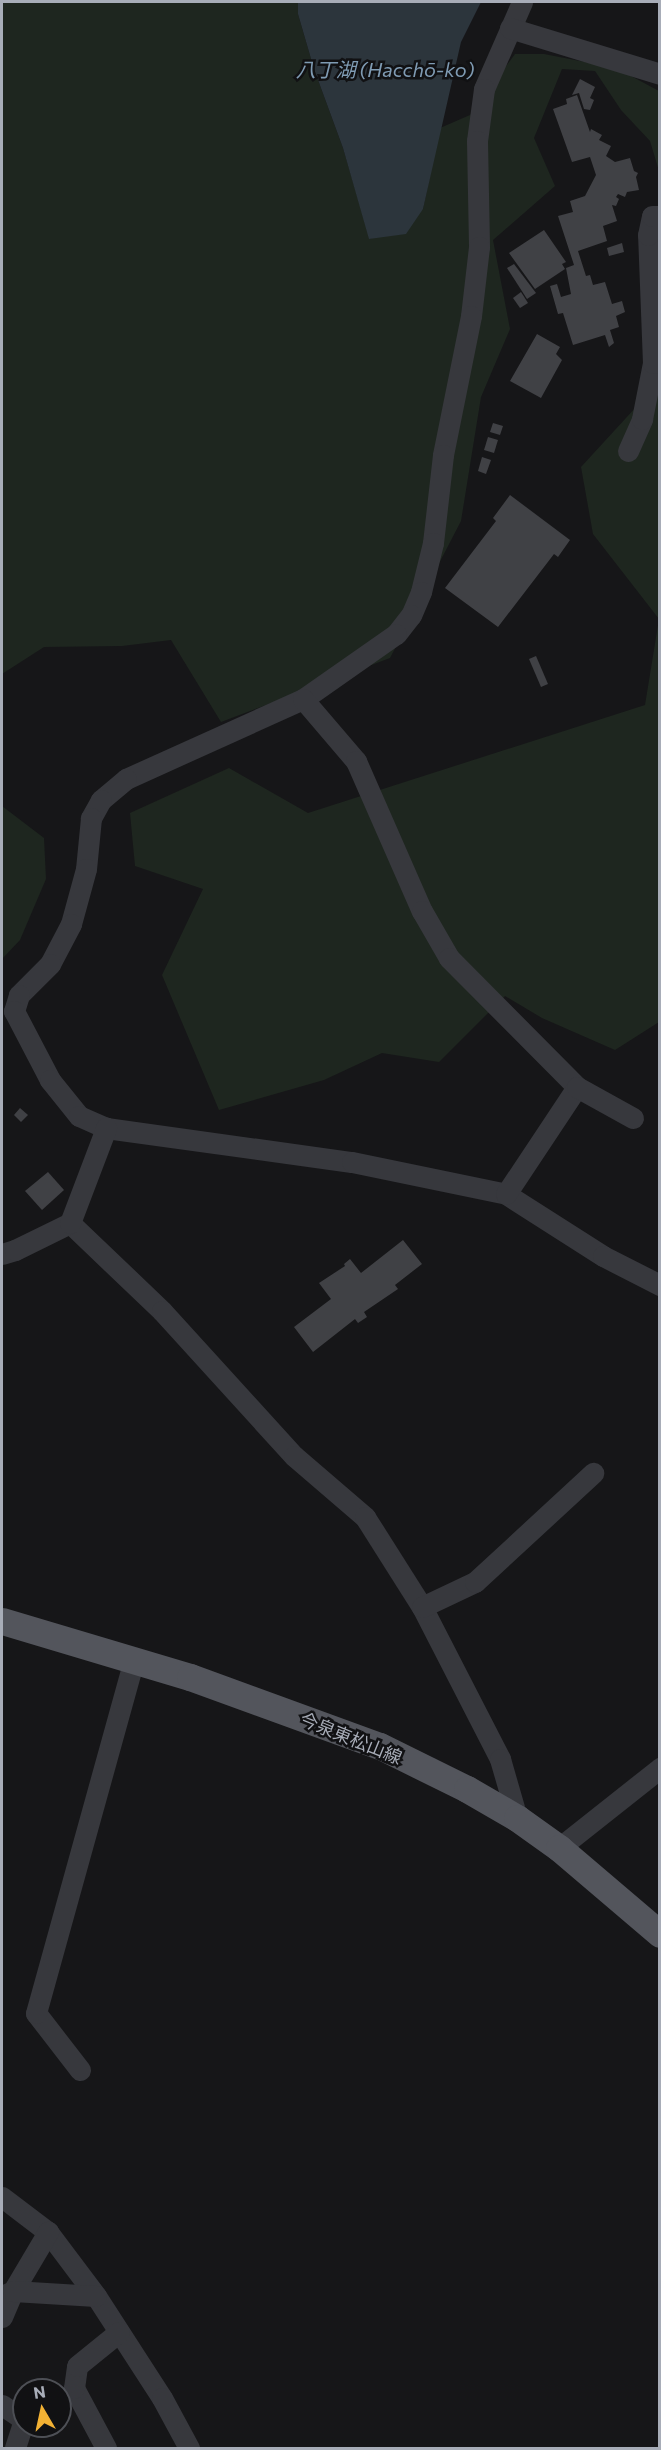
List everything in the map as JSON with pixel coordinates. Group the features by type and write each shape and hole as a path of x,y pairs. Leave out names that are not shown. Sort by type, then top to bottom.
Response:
{"main road":[{"name":"今泉東松山線","path":"2,1621 190,1677 380,1746 467,1789 516,1818 559,1848 660,1934"}],"street":[{"path":"522,2 484,89 477,141 479,247 473,298 443,455 433,543 420,592 411,615 396,634 303,699 126,779 101,800 91,818 86,869 71,924 50,964 19,995 14,1011 50,1080 79,1116 106,1128 351,1162 506,1194 603,1256 660,1285"},
{"path":"510,28 660,74"},
{"path":"628,451 642,419 653,363 648,235 652,216 660,216"},
{"path":"303,699 356,761 422,910 449,958 577,1087 633,1118"},
{"path":"506,1194 577,1087"},
{"path":"2,1254 15,1250 70,1222 106,1128"},
{"path":"70,1222 162,1311 294,1456 365,1517 422,1607 500,1759 516,1818"},
{"path":"422,1607 475,1582 593,1473"},
{"path":"80,2070 36,2013 134,1660"},
{"path":"559,1848 660,1768"},
{"path":"2,2197 48,2232 96,2296 162,2398 189,2448"},
{"path":"2,2317 7,2294 48,2232"},
{"path":"7,2294 96,2296"},
{"path":"106,2448 74,2388 77,2366 119,2332"},
{"path":"2,2405 24,2420 15,2448"}],"shaded area":[{"path":"2,2 298,2 298,14 314,69 343,148 370,239 423,209 440,128 470,115 515,54 544,54 616,68 659,91 659,171 650,141 621,110 595,71 562,69 534,138 555,186 493,240 510,329 481,397 461,521 390,658 221,722 171,640 122,646 44,647 2,674"},
{"path":"659,382 659,619 593,534 581,467"},
{"path":"659,619 659,1022 615,1050 542,1018 505,996 439,1062 382,1053 324,1080 219,1110 162,975 203,889 135,866 130,813 229,768 308,813 645,705"},
{"path":"2,806 44,838 46,879 20,940 2,959"}],"water":[{"name":"八丁湖 (Hacchō-ko)","path":"298,2 481,2 461,42 423,209 406,234 369,239 343,148 314,69 298,14"}],"building":[{"path":"580,79 595,87 590,98 594,100 590,110 584,109 579,93 572,95"},
{"path":"577,95 590,132 591,129 602,135 599,140 611,146 606,156 615,162 630,158 634,171 638,173 636,177 639,190 627,192 625,197 618,194 616,197 619,199 616,206 612,205 617,221 603,226 607,241 578,251 586,276 590,275 593,285 605,282 612,304 622,301 625,312 616,316 619,327 610,330 614,343 609,347 605,335 573,345 563,313 558,314 550,286 557,284 561,297 571,294 566,268 574,265 558,216 573,212 570,201 585,196 596,175 590,157 572,162 553,109 567,104 566,99"},
{"path":"544,230 566,262 562,264 565,269 535,289 509,253"},
{"path":"622,243 624,252 609,256 607,248"},
{"path":"514,264 536,293 527,299 507,268"},
{"path":"521,292 528,303 520,308 513,298"},
{"path":"537,334 560,347 556,354 562,360 541,398 510,381"},
{"path":"493,423 503,426 500,435 490,432"},
{"path":"488,437 498,440 494,453 484,450"},
{"path":"482,457 491,460 486,474 478,471"},
{"path":"510,495 570,540 558,557 554,554 498,627 445,588 496,521 493,518"},
{"path":"536,656 548,684 541,687 529,659"},
{"path":"20,1108 28,1115 21,1122 14,1115"},
{"path":"48,1172 64,1190 42,1210 25,1191"},
{"path":"403,1240 422,1264 395,1285 398,1289 364,1312 367,1317 358,1323 355,1319 313,1352 294,1327 331,1299 319,1283 345,1266 344,1264 350,1259 361,1273"}]}
